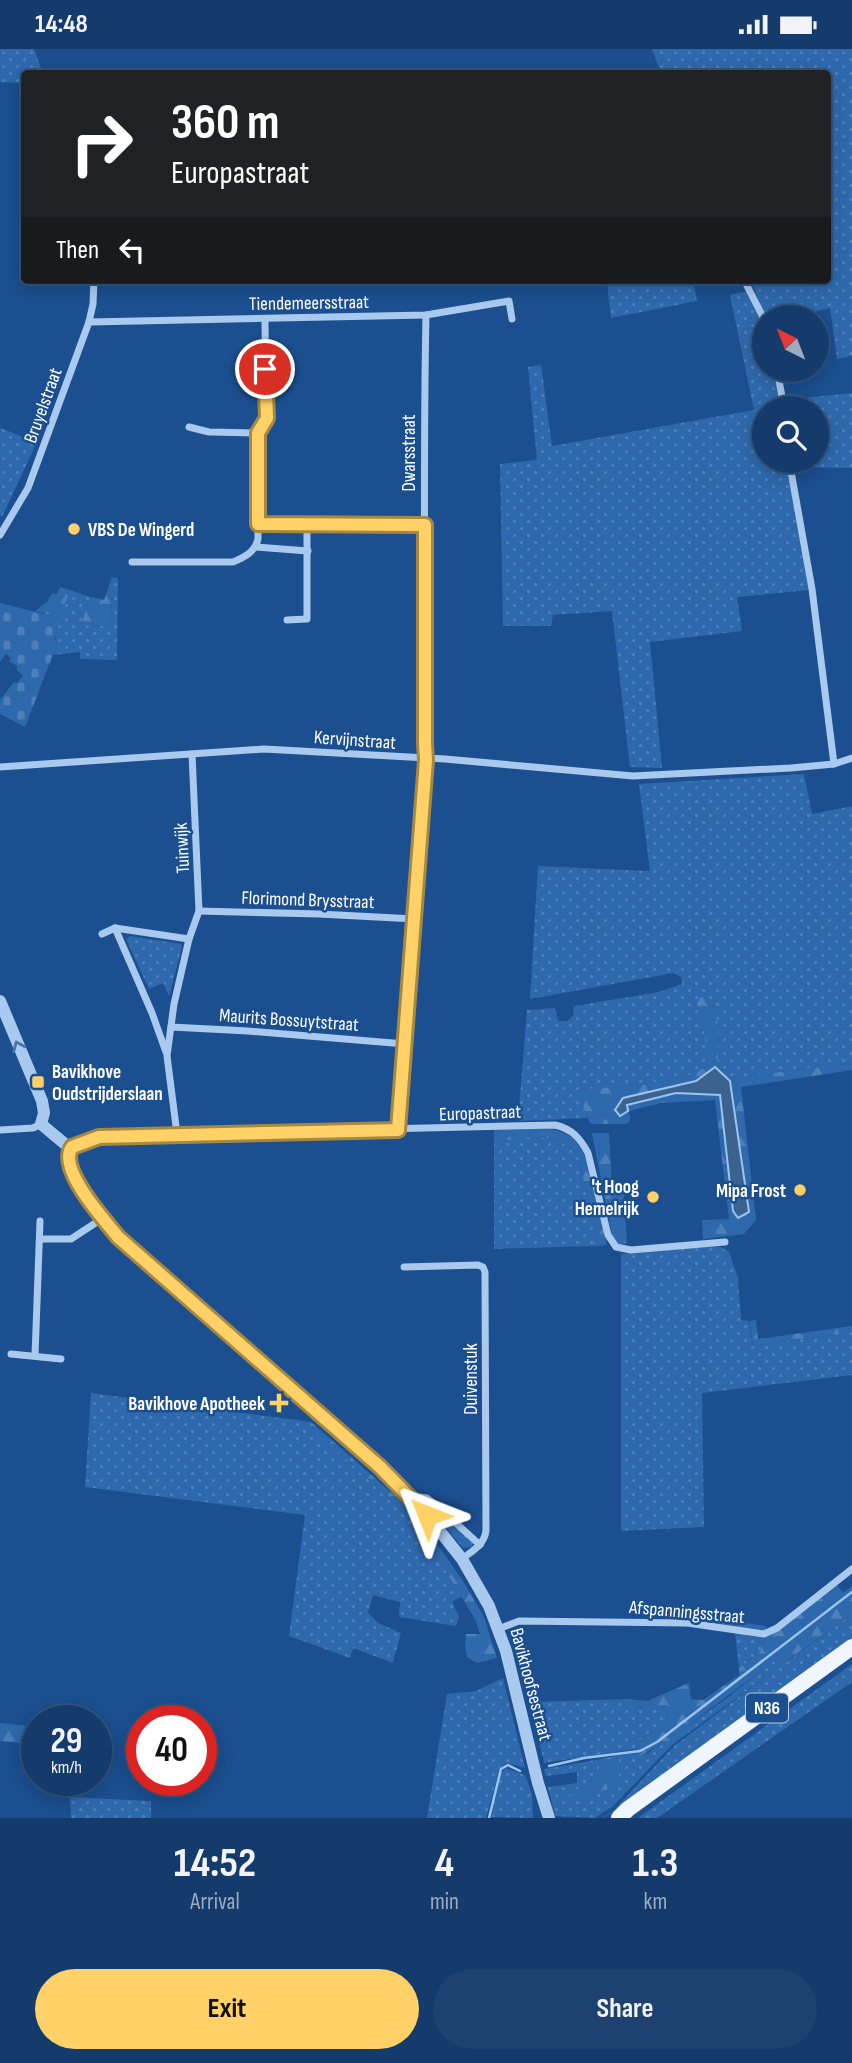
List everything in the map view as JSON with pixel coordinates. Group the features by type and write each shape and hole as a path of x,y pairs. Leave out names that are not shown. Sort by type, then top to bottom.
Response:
{"main road":[{"name":"N36","path":"611,1818 623,1813 852,1647"}],"street":[{"name":"Bruyelstraat","path":"0,534 28,488 89,322 94,284"},
{"path":"746,284 757,305"},
{"name":"Tiendemeersstraat","path":"89,322 426,315 509,301 512,319"},
{"name":"Dwarsstraat","path":"398,1130 426,760 423,486 426,315"},
{"path":"256,547 258,433 267,418 265,319"},
{"path":"189,427 209,432 258,433"},
{"path":"791,473 812,589 834,764"},
{"path":"258,524 425,525"},
{"path":"287,619 307,619 307,533"},
{"path":"132,562 233,562 243,558 256,547 308,551"},
{"name":"Kervijnstraat","path":"0,767 264,749 445,759 633,776 699,775 834,764 852,758"},
{"name":"Tuinwijk","path":"167,1056 188,939 199,911 192,754"},
{"name":"Florimond Brysstraat","path":"199,911 415,919"},
{"path":"102,934 115,928 188,939"},
{"name":"Tuinwijk","path":"115,928 152,1013 167,1056 177,1134"},
{"path":"0,1001 43,1101 44,1113 41,1124 33,1128 0,1130"},
{"name":"Maurits Bossuytstraat","path":"171,1027 405,1044"},
{"path":"41,1124 71,1149"},
{"name":"Europastraat","path":"71,1149 77,1143 99,1137 555,1125 569,1128 588,1153 608,1235 615,1247 631,1250 725,1242"},
{"name":"Bavikhoofsestraat","path":"71,1149 68,1159 72,1171 103,1218 136,1254 380,1467 427,1515 461,1559 484,1596 513,1673 538,1783 549,1818"},
{"path":"40,1239 71,1239 103,1218"},
{"path":"35,1356 40,1221"},
{"name":"Duivenstuk","path":"404,1267 478,1265 483,1267 485,1272 486,1531 480,1545"},
{"path":"10,1354 61,1359"},
{"name":"Bavikhoofsestraat","path":"408,1496 427,1498 480,1545"},
{"path":"461,1559 480,1545"},
{"name":"Afspanningsstraat","path":"498,1629 519,1621 638,1621 688,1623 764,1635 777,1628 852,1569"},
{"name":"Bavikhoofsestraat","path":"538,1783 541,1818"}],"green space":[{"path":"0,49 34,49 42,70 21,70 21,83 0,82"},
{"path":"652,49 852,49 852,356 837,359 830,305 761,305 752,284 831,284 831,70 660,70"},
{"path":"607,284 694,284 697,301 611,318"},
{"path":"749,291 755,305 752,305 752,382 777,382 779,396 752,396 752,400 730,295"},
{"path":"541,365 552,446 752,410 752,473 788,473 809,590 737,597 742,631 650,642 662,768 630,767 612,611 553,615 551,626 503,626 500,464 537,460 528,367"},
{"path":"852,393 852,468 829,468 829,396 824,396"},
{"path":"0,428 37,442 2,517 0,515"},
{"path":"112,577 118,578 117,660 80,659 80,652 53,655 57,644 57,624 70,590 90,597 81,625 109,626 114,588 109,586"},
{"path":"109,586 114,588 109,626 81,625 90,597 104,600"},
{"path":"60,587 70,590 59,618 35,611 47,602 52,593 57,594"},
{"path":"0,603 59,618 55,638 57,644 25,727 0,714 0,700 14,682 17,683 23,676 6,654 0,662"},
{"path":"804,774 812,814 852,806 852,1063 732,1078 730,1081 715,1067 714,1007 707,998 696,1000 712,1063 686,1076 668,1080 578,1090 588,1118 518,1121 527,1010 555,1008 558,1021 567,1021 573,1016 574,1006 659,992 682,984 681,977 673,973 530,999 538,866 650,871 639,784"},
{"path":"130,936 181,944 169,996 163,983 149,989 126,939"},
{"path":"703,996 709,1001 716,1017 717,1065 696,1081 623,1098 626,1106 676,1093 720,1095 733,1211 738,1218 749,1211 730,1081 732,1078 852,1063 852,1070 741,1087 756,1220 744,1234 703,1239 702,1220 729,1219 715,1100 661,1103 629,1111 630,1120 627,1124 594,1124 590,1123 577,1090 668,1080 686,1076 711,1063 696,1000"},
{"path":"494,1129 549,1129 564,1133 574,1140 583,1151 589,1166 599,1200 607,1245 599,1246 578,1155 560,1142 539,1137 494,1143"},
{"path":"592,1133 609,1133 612,1183 623,1182 627,1243 614,1245"},
{"path":"524,1137 553,1140 566,1145 578,1155 599,1246 494,1249 494,1143"},
{"path":"702,1246 721,1247 729,1252 738,1278 741,1320 749,1321 753,1346 852,1332 852,1375 702,1393 704,1527 621,1531 621,1254"},
{"path":"756,1320 758,1339 852,1326 852,1332 753,1346 750,1321"},
{"path":"91,1393 311,1422 314,1429 405,1514 435,1553 462,1596 452,1602 459,1617 456,1626 399,1617 400,1602 373,1595 368,1613 378,1623 401,1633 393,1663 353,1648 350,1658 289,1636 305,1515 85,1487"},
{"path":"311,1422 416,1514 463,1581 484,1617 497,1658 477,1663 467,1657 466,1634 480,1634 476,1621 435,1553 405,1514 314,1429"},
{"path":"429,1503 473,1542 472,1547 463,1548 428,1506"},
{"path":"837,1585 843,1593 852,1586 852,1614 785,1662 781,1656 670,1739 637,1758 636,1743 668,1721 667,1705 633,1707 629,1699 647,1701 689,1683 691,1699 703,1700 739,1675 739,1668 759,1653 765,1638 681,1626 684,1615 766,1626 766,1637"},
{"path":"852,1614 852,1640 614,1812 602,1818 614,1810 674,1746 768,1675 673,1744 613,1806 595,1818 555,1816 548,1787 577,1783 577,1772 546,1776 544,1769 601,1759 598,1775 571,1794 570,1798 619,1761 616,1756 637,1753 637,1757 648,1753 722,1702 781,1655 786,1662"},
{"path":"735,1634 765,1638 759,1653 739,1668"},
{"path":"852,1664 852,1682 657,1818 638,1818"},
{"path":"503,1678 525,1768 507,1763 500,1768 486,1818 427,1818 447,1694 476,1691"},
{"path":"629,1699 634,1707 667,1705 668,1721 636,1743 636,1749 544,1763 530,1702"},
{"path":"0,1723 21,1725 21,1743 0,1741"},
{"path":"616,1756 621,1769 619,1777 600,1792 572,1802 571,1794 598,1775 601,1759"},
{"path":"506,1768 525,1775 532,1794 533,1818 491,1817 500,1775"},
{"path":"70,1797 151,1801 151,1818 71,1818"}],"shaded area":[{"path":"715,1067 730,1081 749,1212 738,1218 733,1211 720,1095 676,1093 627,1105 628,1111 620,1116 615,1110 623,1098 696,1081"}],"waterway":[{"path":"549,1766 584,1758 640,1751 657,1742 852,1592"},
{"path":"489,1818 501,1769 508,1765 520,1771"}],"place":[{"name":"VBS De Wingerd","path":"74,529"},
{"name":"Bavikhove Oudstrijderslaan","path":"38,1082"},
{"name":"Mipa Frost","path":"800,1190"},
{"name":"'t Hoog Hemelrijk","path":"653,1197"},
{"name":"Bavikhove Apotheek","path":"279,1403"}],"route":[{"path":"265,369 267,418 258,433 258,524 425,525 426,760 398,1130 99,1137 72,1147 68,1154 69,1163 86,1195 118,1237 380,1467 427,1515"}]}
